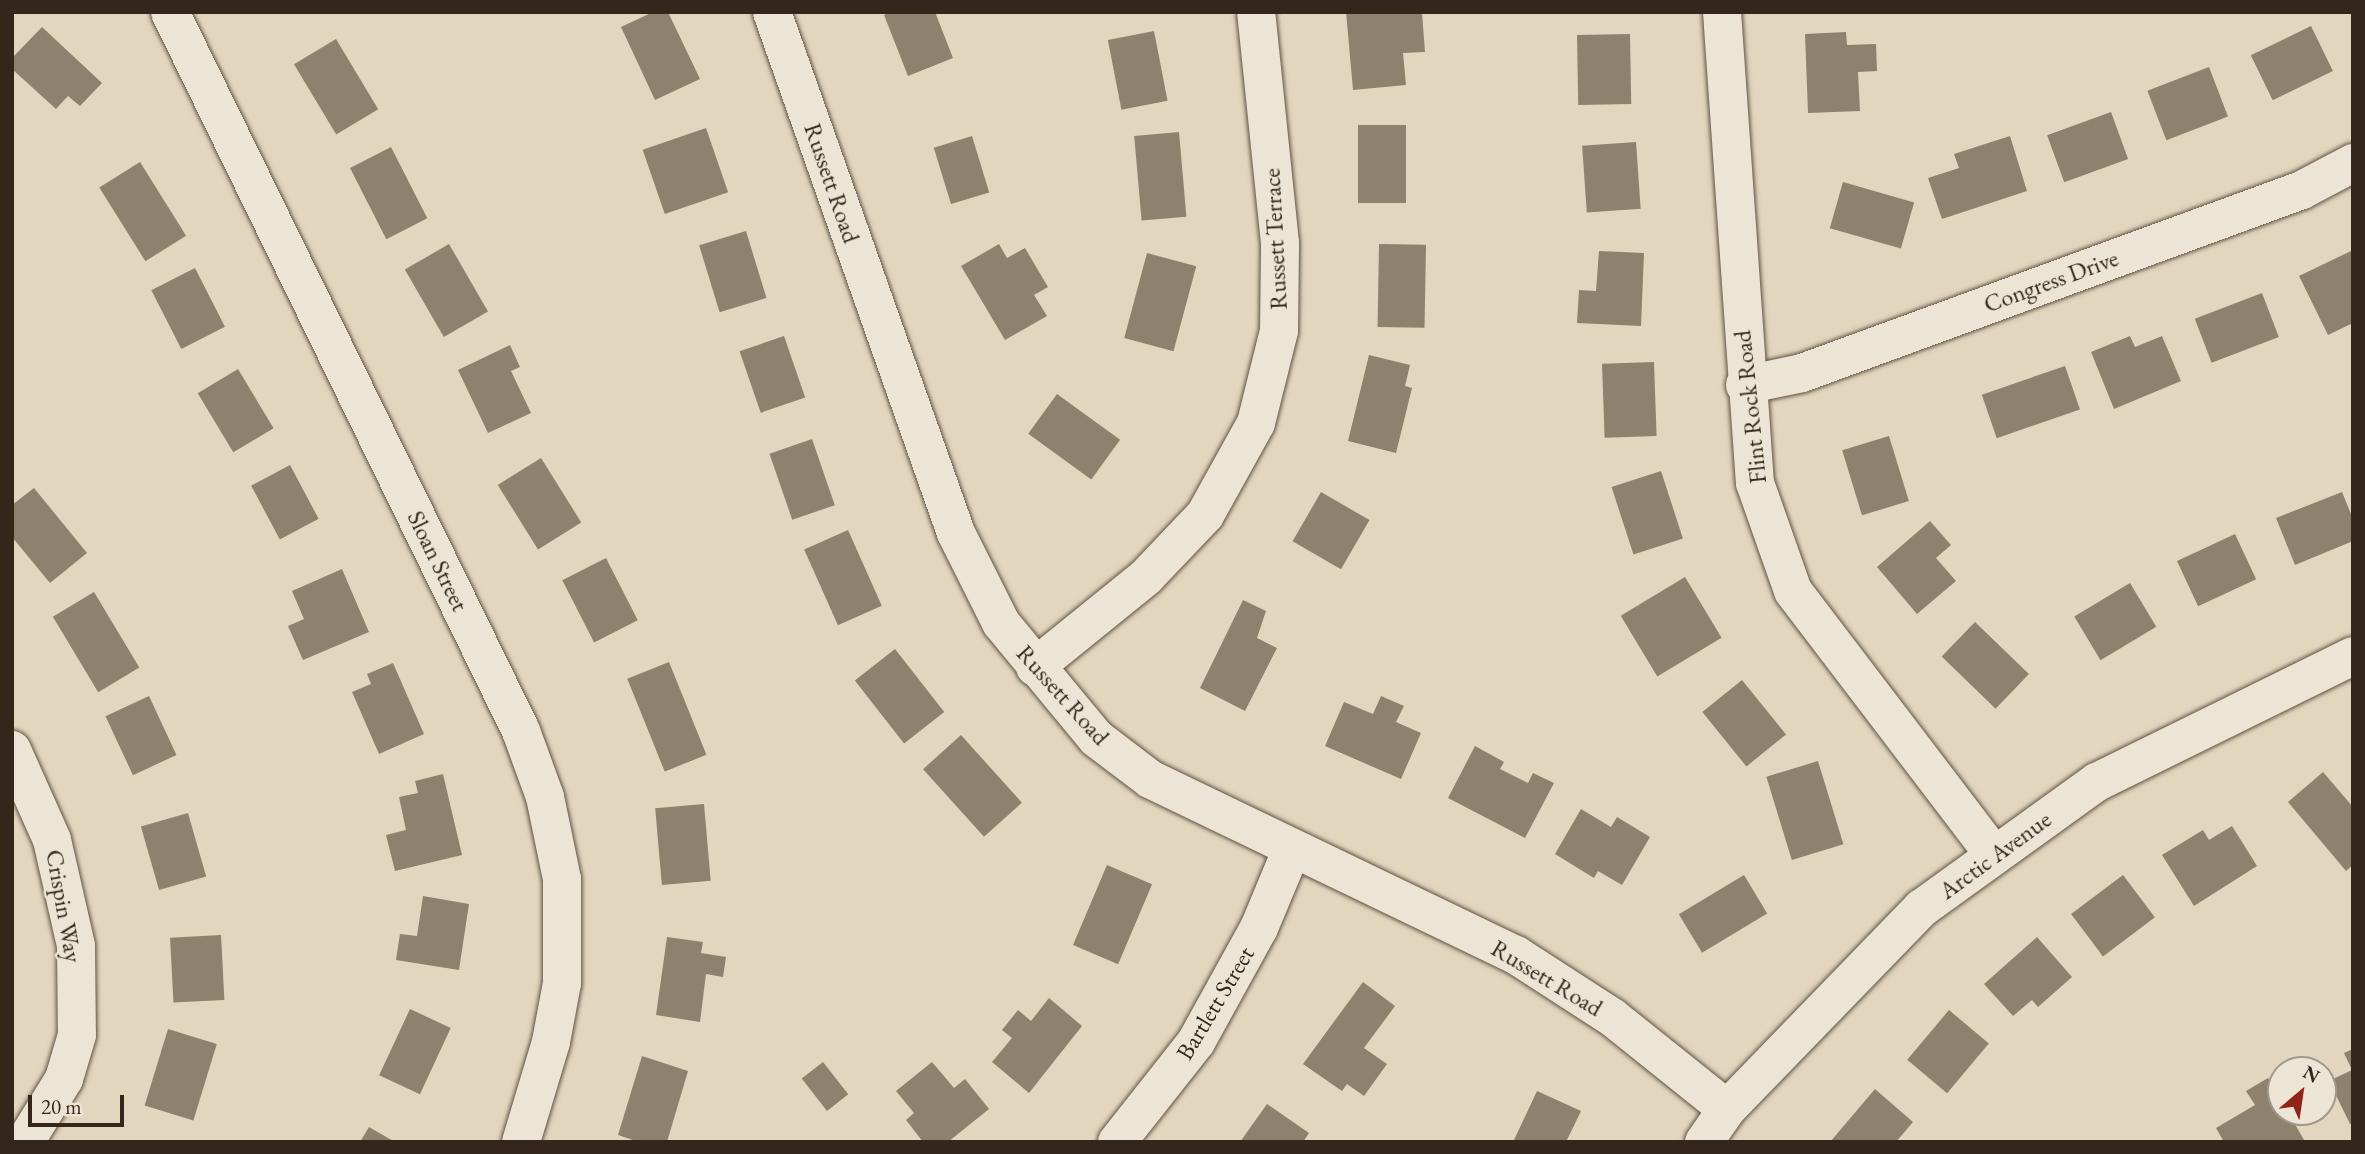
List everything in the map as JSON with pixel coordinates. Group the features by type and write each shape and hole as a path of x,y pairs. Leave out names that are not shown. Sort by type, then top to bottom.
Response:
{"street":[{"name":"Sloan Street","path":"170,12 521,731 545,797 562,879 562,983 551,1042 521,1142"},
{"name":"Russett Road","path":"772,12 956,533 1001,623 1096,738 1150,779 1291,851 1516,955 1612,1017 1727,1109"},
{"name":"Russett Terrace","path":"1035,667 1146,577 1205,515 1256,423 1279,331 1280,243 1256,12"},
{"name":"Flint Rock Road","path":"1722,12 1745,384 1755,483 1793,590 1994,855"},
{"name":"Congress Drive","path":"1745,384 1802,373 2302,190 2353,163"},
{"name":"Arctic Avenue","path":"1704,1142 1727,1109 1922,908 2097,782 2353,656"},
{"name":"Crispin Way","path":"12,750 52,840 76,946 77,1035 64,1079 25,1142"},
{"name":"Bartlett Street","path":"1116,1142 1196,1042 1259,928 1291,851"}],"building":[{"path":"653,12 668,12 700,79 655,100 621,27"},
{"path":"890,12 935,12 953,58 908,76 884,15"},
{"path":"1346,12 1422,13 1425,52 1403,53 1406,85 1353,90"},
{"path":"2311,26 2333,71 2273,100 2251,55"},
{"path":"42,27 102,83 80,106 68,96 56,109 12,69 12,58"},
{"path":"1154,31 1168,101 1121,110 1108,40"},
{"path":"1846,32 1847,45 1876,44 1877,71 1858,72 1860,111 1808,113 1805,34"},
{"path":"1630,34 1631,104 1578,105 1577,35"},
{"path":"336,39 378,109 336,135 294,64"},
{"path":"2209,67 2228,116 2166,140 2147,91"},
{"path":"2111,112 2128,159 2064,182 2047,135"},
{"path":"1358,125 1406,125 1406,203 1358,203"},
{"path":"706,128 728,192 665,214 643,150"},
{"path":"1179,132 1186,217 1142,221 1134,136"},
{"path":"972,136 989,192 951,204 934,148"},
{"path":"2010,136 2027,191 1942,219 1928,178 1959,168 1954,154"},
{"path":"1636,142 1641,209 1587,213 1582,146"},
{"path":"391,147 427,218 386,239 350,168"},
{"path":"140,162 186,236 145,261 99,187"},
{"path":"1843,182 1914,202 1901,249 1830,228"},
{"path":"746,231 766,298 720,312 699,245"},
{"path":"449,244 488,312 444,337 405,270"},
{"path":"999,244 1007,258 1025,248 1048,287 1034,295 1047,316 1005,340 961,266"},
{"path":"1379,244 1426,245 1425,328 1378,327"},
{"path":"2353,250 2353,323 2328,335 2299,276"},
{"path":"1599,251 1644,253 1641,326 1577,323 1579,290 1596,291"},
{"path":"1147,253 1196,266 1173,351 1124,338"},
{"path":"195,268 225,327 181,349 151,290"},
{"path":"2262,293 2279,337 2212,363 2195,319"},
{"path":"784,336 805,397 761,413 740,351"},
{"path":"2130,336 2135,347 2162,336 2181,381 2114,409 2091,352"},
{"path":"510,345 520,367 511,371 531,413 488,433 458,370"},
{"path":"1369,355 1410,365 1405,386 1412,388 1396,453 1348,441"},
{"path":"1654,362 1657,436 1605,438 1602,364"},
{"path":"2065,366 2080,409 1997,438 1982,395"},
{"path":"238,369 274,428 233,452 198,393"},
{"path":"1057,394 1120,440 1091,479 1028,434"},
{"path":"1889,436 1909,501 1862,515 1842,450"},
{"path":"812,439 835,505 792,520 769,454"},
{"path":"541,458 581,522 538,549 498,485"},
{"path":"290,465 319,519 280,540 251,486"},
{"path":"1661,471 1683,539 1633,555 1612,487"},
{"path":"34,488 87,553 50,583 12,537 12,505"},
{"path":"1321,492 1369,520 1341,569 1292,541"},
{"path":"2342,492 2353,519 2353,541 2295,565 2276,518"},
{"path":"1930,521 1951,545 1936,558 1956,581 1917,614 1877,567"},
{"path":"848,530 882,606 838,625 804,550"},
{"path":"2235,534 2256,579 2198,606 2177,561"},
{"path":"606,558 638,620 594,643 562,580"},
{"path":"342,569 369,632 303,660 288,626 304,619 292,591"},
{"path":"1685,577 1722,638 1657,676 1621,616"},
{"path":"2130,583 2156,627 2101,660 2074,616"},
{"path":"94,592 139,667 98,692 53,617"},
{"path":"1243,600 1266,611 1257,638 1277,648 1245,711 1200,688"},
{"path":"1975,622 2029,674 1996,709 1942,657"},
{"path":"895,649 944,712 904,743 855,680"},
{"path":"669,662 706,755 665,772 627,679"},
{"path":"393,663 424,734 379,754 352,692 371,684 367,674"},
{"path":"1742,680 1786,734 1746,766 1702,712"},
{"path":"149,696 176,755 133,775 105,716"},
{"path":"1381,696 1404,706 1396,722 1421,733 1401,779 1325,746 1344,702 1373,714"},
{"path":"961,735 1022,803 984,837 923,769"},
{"path":"1475,746 1504,762 1500,769 1528,783 1533,773 1554,783 1525,838 1448,798"},
{"path":"1818,761 1843,844 1792,860 1766,777"},
{"path":"2323,772 2353,807 2353,865 2346,871 2288,802"},
{"path":"443,774 462,855 395,871 386,835 406,830 399,797 418,793 415,781"},
{"path":"704,804 711,881 662,885 655,808"},
{"path":"1581,809 1611,827 1617,817 1650,837 1622,885 1598,871 1594,878 1555,854"},
{"path":"188,813 206,876 159,890 141,827"},
{"path":"2232,826 2257,866 2194,906 2162,855 2203,830 2209,840"},
{"path":"1107,865 1152,884 1118,964 1073,945"},
{"path":"1744,875 1767,914 1702,953 1679,914"},
{"path":"2123,875 2155,917 2103,956 2071,914"},
{"path":"423,896 469,904 459,970 396,960 400,934 417,936"},
{"path":"221,935 224,1000 173,1003 170,938"},
{"path":"667,937 703,942 701,953 726,957 723,977 706,974 700,1022 656,1015"},
{"path":"2037,937 2072,977 2038,1007 2032,1000 2013,1016 1984,984"},
{"path":"1363,982 1395,1006 1364,1048 1387,1064 1364,1096 1347,1084 1342,1091 1303,1064"},
{"path":"1049,998 1082,1026 1029,1093 992,1062 1012,1038 1002,1030 1018,1010 1031,1021"},
{"path":"410,1009 451,1028 420,1094 379,1075"},
{"path":"1949,1010 1989,1043 1947,1093 1907,1060"},
{"path":"168,1029 217,1044 193,1120 145,1106"},
{"path":"2353,1049 2353,1123 2350,1124 2337,1097 2337,1077 2352,1070 2344,1053"},
{"path":"642,1056 688,1071 667,1142 639,1142 618,1135"},
{"path":"823,1062 848,1094 827,1111 802,1079"},
{"path":"932,1062 954,1088 965,1079 989,1109 948,1142 923,1142 906,1120 914,1113 896,1091"},
{"path":"2267,1079 2267,1126 2296,1126 2304,1140 2224,1142 2216,1128 2255,1105 2246,1091"},
{"path":"1875,1089 1913,1122 1896,1142 1830,1142"},
{"path":"1537,1091 1581,1111 1566,1142 1513,1142"},
{"path":"1267,1104 1309,1133 1303,1142 1240,1142"},
{"path":"369,1127 395,1142 360,1142"}]}
